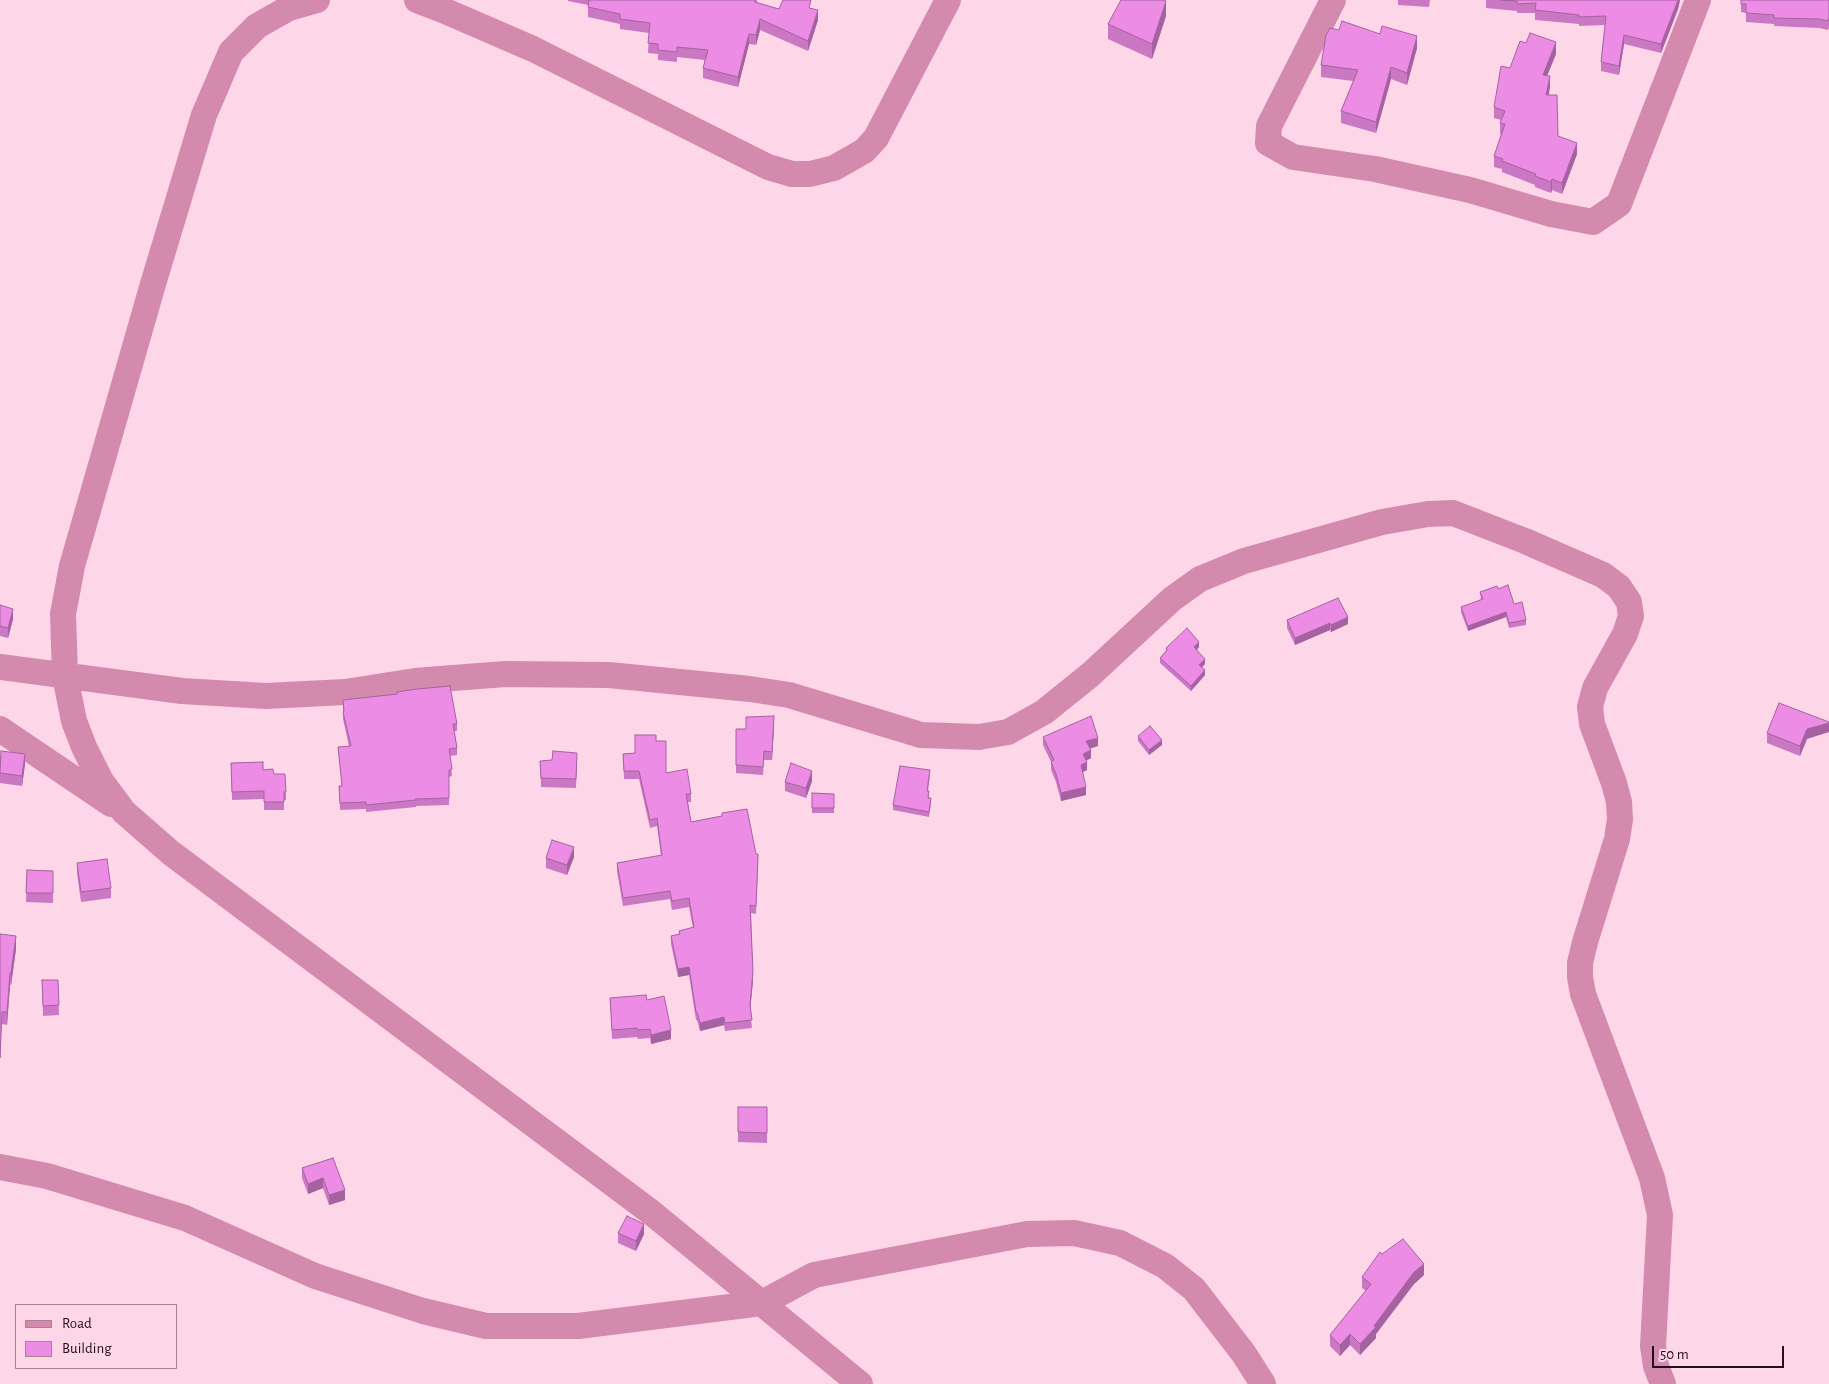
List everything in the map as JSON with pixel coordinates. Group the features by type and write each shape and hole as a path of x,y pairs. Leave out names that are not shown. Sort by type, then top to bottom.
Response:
{"street":[{"path":"124,812 101,781 84,747 74,721 65,676 63,614 72,566 152,284 204,115 232,52 258,26 289,8 317,0"},
{"path":"417,0 533,49 768,167 792,174 810,174 834,168 864,151 876,138 948,0"},
{"path":"1333,0 1269,126 1268,143 1293,157 1375,169 1470,190 1550,214 1593,222 1619,204 1698,0"},
{"path":"0,667 182,692 266,696 345,692 415,681 505,674 609,675 750,689 790,696 921,734 979,737 1008,732 1044,712 1090,676 1172,599 1200,579 1244,561 1382,522 1428,514 1453,513 1525,541 1603,575 1618,587 1629,602 1631,616 1625,634 1595,688 1590,707 1592,724 1614,783 1619,802 1620,819 1617,839 1585,942 1580,963 1580,977 1583,994 1652,1178 1660,1215 1653,1346 1656,1366 1663,1384"},
{"path":"0,728 124,812 171,853 652,1213 860,1384"},
{"path":"0,1167 47,1176 184,1218 314,1276 423,1311 486,1326 578,1326 762,1304 814,1275 1027,1234 1074,1233 1120,1243 1165,1266 1194,1289 1244,1354 1263,1384"}],"building":[{"path":"589,0 755,0 755,2 779,9 783,0 811,0 809,8 818,10 808,41 760,19 756,35 749,34 738,77 703,68 708,50 677,47 677,52 658,50 658,44 648,43 650,23 620,19 620,14 588,7"},
{"path":"1121,0 1166,1 1152,44 1108,24"},
{"path":"1501,0 1678,0 1661,44 1624,35 1619,66 1601,62 1606,16 1579,17 1579,15 1535,10 1536,3 1517,4 1517,1"},
{"path":"1741,0 1829,0 1829,18 1828,21 1774,18 1774,15 1746,13 1746,4 1741,4"},
{"path":"1342,21 1380,34 1382,26 1417,36 1407,73 1391,67 1376,122 1341,111 1358,70 1321,65 1326,35 1330,28 1339,30"},
{"path":"1530,33 1556,42 1543,75 1550,76 1546,95 1557,95 1558,136 1577,143 1562,183 1552,179 1551,182 1535,176 1536,174 1494,156 1505,124 1500,123 1505,111 1494,107 1501,66 1510,68 1520,41 1526,43"},
{"path":"1508,585 1514,604 1522,602 1526,620 1509,623 1506,612 1468,626 1461,607 1483,599 1480,592 1497,586 1498,589"},
{"path":"1338,598 1348,617 1295,638 1287,620"},
{"path":"0,605 13,609 8,628 0,626"},
{"path":"1187,628 1199,642 1194,647 1205,659 1199,665 1205,670 1191,686 1160,658 1167,650 1166,648"},
{"path":"450,686 457,724 453,724 457,748 449,749 452,769 449,770 449,798 415,799 366,805 366,802 340,803 339,786 342,786 338,747 351,746 343,712 343,700"},
{"path":"1779,703 1829,723 1807,729 1800,746 1767,733"},
{"path":"774,716 772,752 764,751 763,767 736,765 736,729 746,729 746,717"},
{"path":"1091,716 1098,738 1086,741 1091,750 1083,754 1087,762 1081,765 1086,787 1061,793 1051,762 1054,760 1043,737"},
{"path":"1150,726 1162,740 1149,750 1138,736"},
{"path":"635,735 656,735 656,741 666,741 666,773 687,769 691,794 686,794 691,822 722,816 722,813 747,809 756,854 758,854 756,906 750,905 753,971 750,1005 752,1020 725,1023 724,1017 700,1023 696,1012 689,967 678,969 671,936 680,934 679,931 694,927 689,898 672,901 670,891 623,898 617,863 662,855 657,818 650,820 639,771 624,771 623,754 635,753"},
{"path":"1,751 25,754 22,776 0,773"},
{"path":"553,751 577,753 576,779 541,778 540,761 552,760"},
{"path":"263,762 263,770 273,769 274,774 285,774 286,792 284,792 284,802 264,802 264,791 232,792 231,763"},
{"path":"791,763 812,771 806,788 785,782"},
{"path":"900,766 930,770 927,791 929,791 928,798 931,798 929,812 893,805"},
{"path":"812,793 834,794 834,808 812,808"},
{"path":"552,840 574,847 567,865 546,858"},
{"path":"107,859 111,888 81,892 77,863"},
{"path":"27,870 53,871 53,893 26,893"},
{"path":"0,934 16,936 10,973 7,1012 2,1012 0,1058"},
{"path":"42,980 58,980 59,1005 43,1006"},
{"path":"646,995 647,1000 664,996 671,1030 651,1035 650,1029 612,1030 610,998"},
{"path":"738,1107 767,1107 767,1133 738,1132"},
{"path":"333,1158 345,1190 329,1195 323,1178 308,1184 302,1168"},
{"path":"627,1216 644,1224 636,1241 618,1233"},
{"path":"1403,1239 1424,1264 1414,1272 1374,1326 1376,1327 1360,1344 1350,1334 1340,1345 1330,1335 1371,1284 1362,1277 1380,1252 1382,1254"}]}
